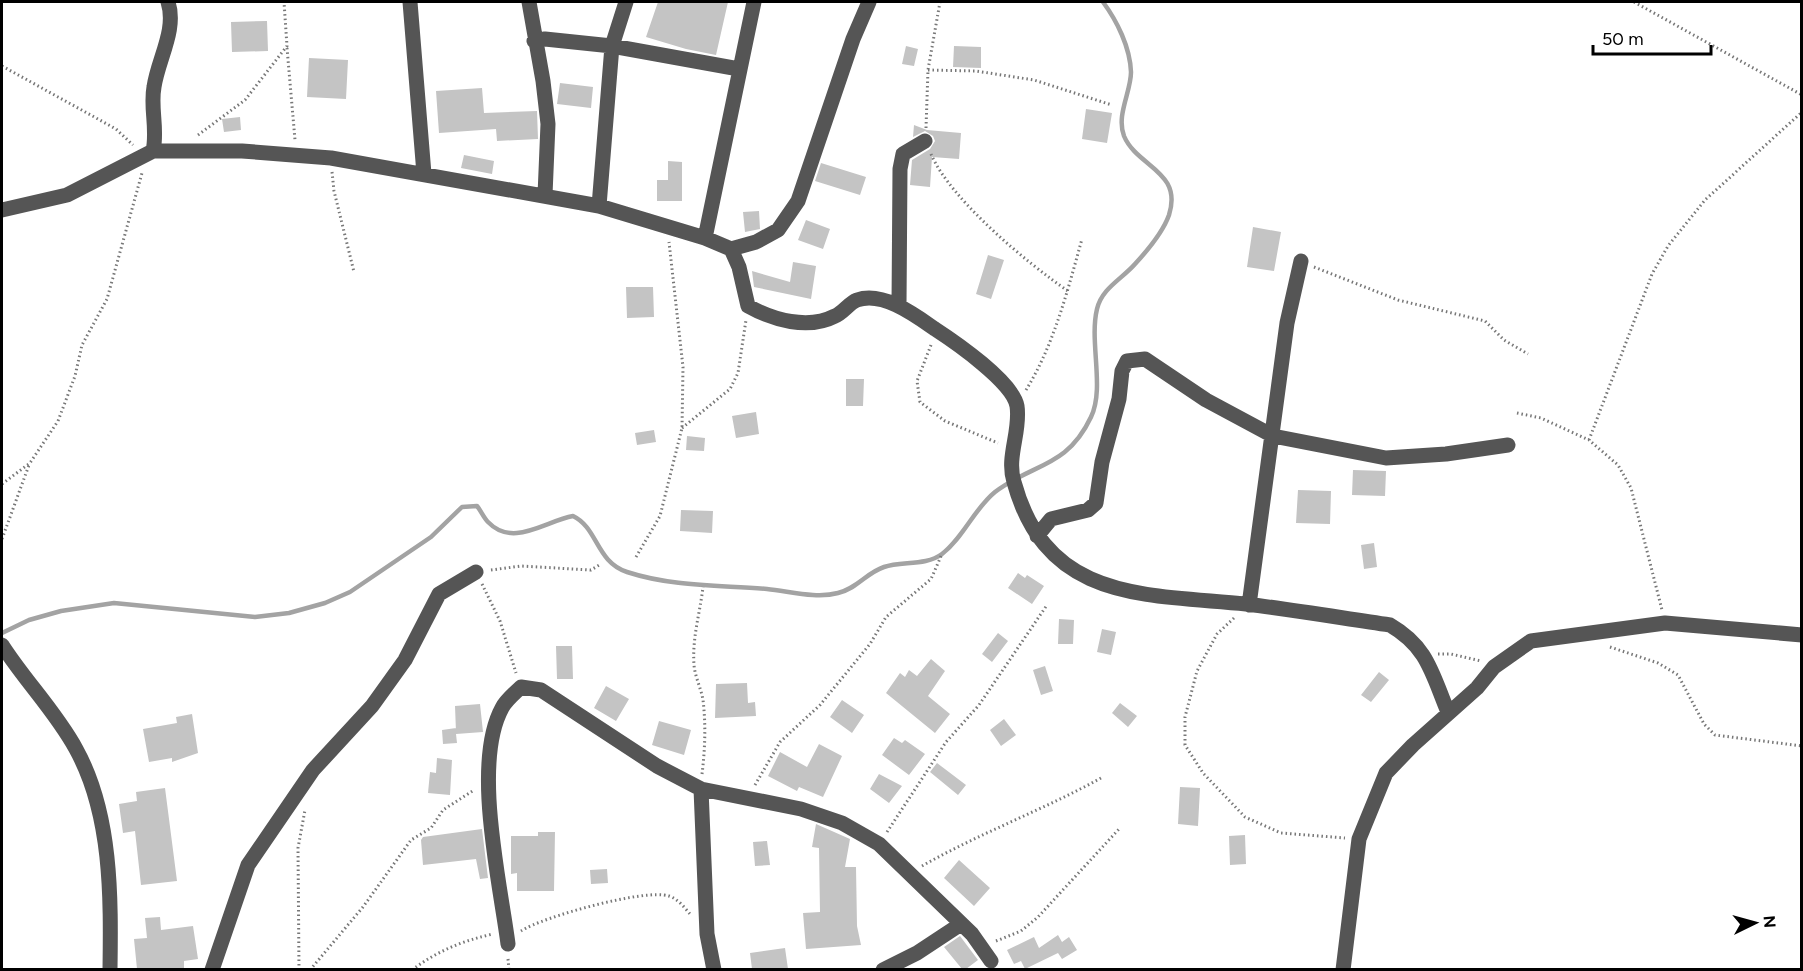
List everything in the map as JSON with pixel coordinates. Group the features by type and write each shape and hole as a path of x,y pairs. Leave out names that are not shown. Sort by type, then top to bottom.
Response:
{"street":[{"path":"149,154 156,134 153,89 171,25 168,2"},
{"path":"410,2 424,174"},
{"path":"528,2 543,81 548,124 545,195"},
{"path":"599,206 612,46 626,2"},
{"path":"705,238 754,2"},
{"path":"2,210 67,195 149,154 185,150 297,155 331,158 599,206 705,238 731,249 756,242 778,230 798,201 853,39 869,2"},
{"path":"534,41 545,39 612,46 739,69"},
{"path":"899,306 900,169 903,154 925,141"},
{"path":"731,249 739,267 748,306 765,315 804,324 834,317 857,300 878,299 899,306 937,330 998,376 1017,404 1011,463 1014,482 1037,536 1052,555 1074,571 1107,586 1140,594 1249,605 1390,625 1409,636 1424,654 1448,712"},
{"path":"1249,605 1287,323 1301,261"},
{"path":"1037,536 1051,519 1088,510 1096,504 1102,462 1119,399 1122,371 1127,362 1146,359 1206,400 1273,436 1386,458 1446,454 1508,445"},
{"path":"212,969 248,865 313,770 372,706 405,660 439,594 476,572"},
{"path":"1343,969 1359,839 1386,774 1448,712 1477,688 1494,667 1532,641 1665,622 1802,635"},
{"path":"2,645 21,674 51,710 77,751 94,790 103,828 110,969"},
{"path":"507,937 487,782 493,732 503,706 521,687 541,690 657,766 701,789 801,809 842,823 879,843 961,924 982,947 991,961"},
{"path":"701,789 707,934 714,969"},
{"path":"883,969 917,953 961,924"}],"path":[{"path":"284,2 297,155"},
{"path":"940,2 928,70 925,141 933,160 952,189 1035,269 1068,291"},
{"path":"1634,2 1802,95"},
{"path":"185,150 204,128 245,100 287,46"},
{"path":"2,66 116,129 149,154 107,299 82,345 75,376 58,421 30,462 2,539"},
{"path":"928,70 976,71 1034,80 1112,105"},
{"path":"1589,440 1612,386 1652,274 1668,246 1705,200 1802,111"},
{"path":"331,158 334,191 354,272"},
{"path":"636,557 660,516 682,428 683,367 667,226"},
{"path":"1017,404 1036,373 1068,291 1082,239"},
{"path":"1301,261 1398,300 1485,321 1504,340 1528,354"},
{"path":"682,428 730,389 738,373 748,306"},
{"path":"937,330 917,381 920,402 945,421 1014,449"},
{"path":"1517,413 1542,418 1589,440 1618,465 1626,477 1665,622"},
{"path":"2,484 30,462"},
{"path":"748,797 780,742 820,705 870,644 886,617 931,579 942,555"},
{"path":"521,687 500,621 476,572 521,566 591,570 601,564"},
{"path":"701,789 705,744 703,700 694,667 693,640 701,612 703,587"},
{"path":"879,843 946,742 979,705 1047,605"},
{"path":"1249,605 1217,634 1197,671 1185,717 1185,745 1203,773 1245,817 1281,833 1359,839"},
{"path":"1601,644 1658,663 1678,675 1704,724 1715,735 1802,746"},
{"path":"1424,654 1451,654 1473,658 1494,667"},
{"path":"910,872 962,844 1053,804 1101,778"},
{"path":"310,969 363,907 411,840 432,828 443,810 487,782"},
{"path":"299,969 298,848 300,825 306,807"},
{"path":"982,947 1021,931 1119,829"},
{"path":"412,969 432,955 467,940 507,937 548,918 612,901 668,895 679,901 707,934"}],"building":[{"path":"658,2 728,2 716,55 646,37"},
{"path":"267,21 268,51 232,52 231,22"},
{"path":"906,46 918,49 914,66 902,64"},
{"path":"954,46 981,47 981,68 953,67"},
{"path":"309,58 348,60 346,99 307,97"},
{"path":"560,83 593,87 591,108 557,104"},
{"path":"482,88 484,113 537,111 538,139 497,141 496,129 439,133 436,91"},
{"path":"1086,109 1112,113 1107,143 1082,139"},
{"path":"240,117 241,130 224,132 222,119"},
{"path":"914,125 927,130 961,133 959,159 932,157 930,187 910,185 912,160 930,149 935,141 933,136 925,131 913,137"},
{"path":"464,155 494,161 492,174 461,168"},
{"path":"668,161 682,162 682,201 657,201 657,180 668,180"},
{"path":"821,163 866,177 860,195 815,181"},
{"path":"759,211 760,229 745,232 743,212"},
{"path":"806,220 830,229 823,249 798,240"},
{"path":"1253,227 1281,232 1274,271 1247,267"},
{"path":"988,255 1004,260 991,299 976,294"},
{"path":"793,262 816,266 811,299 754,287 752,271 790,282"},
{"path":"626,287 653,287 654,317 627,318"},
{"path":"846,379 864,379 863,406 846,406"},
{"path":"756,412 759,434 736,438 732,416"},
{"path":"654,430 656,442 637,445 635,433"},
{"path":"687,436 705,438 704,451 686,450"},
{"path":"1353,470 1386,471 1385,496 1352,495"},
{"path":"1298,490 1331,491 1330,524 1296,523"},
{"path":"681,510 713,511 712,533 680,531"},
{"path":"1374,543 1377,567 1364,569 1361,545"},
{"path":"1018,573 1025,578 1027,575 1044,586 1032,604 1008,588"},
{"path":"1059,619 1074,620 1073,644 1058,644"},
{"path":"1102,629 1116,632 1111,655 1097,652"},
{"path":"998,633 1008,641 992,662 982,654"},
{"path":"556,646 572,646 573,679 557,679"},
{"path":"931,659 945,671 928,696 950,714 935,733 886,693 900,673 905,677 909,670 917,676"},
{"path":"1045,666 1053,691 1041,695 1033,670"},
{"path":"1379,672 1389,680 1371,702 1361,695"},
{"path":"747,683 748,703 755,702 756,716 715,718 716,684"},
{"path":"606,686 629,699 616,721 594,708"},
{"path":"842,700 864,715 852,733 830,717"},
{"path":"1120,703 1137,716 1128,727 1112,713"},
{"path":"480,704 483,732 456,734 457,743 443,744 442,730 456,728 455,706"},
{"path":"192,714 198,753 172,762 172,758 149,762 143,729 177,723 176,717"},
{"path":"1004,719 1016,735 1001,746 990,730"},
{"path":"659,721 691,730 684,755 652,745"},
{"path":"894,738 902,743 905,740 925,754 909,775 882,755"},
{"path":"819,744 842,756 823,797 799,787 797,791 768,776 780,752 807,767"},
{"path":"437,758 452,760 450,795 428,793 430,772 436,773"},
{"path":"937,763 966,785 958,795 930,772"},
{"path":"879,774 902,786 889,803 870,789"},
{"path":"1180,787 1200,788 1198,826 1178,824"},
{"path":"165,788 177,881 141,885 135,831 123,833 119,804 137,801 136,792"},
{"path":"816,824 850,839 845,867 856,867 857,926 861,945 806,949 803,913 820,912 819,848 812,847"},
{"path":"482,829 488,878 480,879 476,859 423,865 421,840 423,837"},
{"path":"538,832 555,832 554,891 517,891 517,873 511,874 511,836 538,836"},
{"path":"1245,835 1246,864 1230,865 1229,836"},
{"path":"767,841 770,865 755,866 753,842"},
{"path":"959,860 990,888 974,906 944,878"},
{"path":"607,869 608,883 591,884 590,870"},
{"path":"160,917 161,930 193,926 198,959 184,961 184,969 137,969 134,939 147,938 145,918"},
{"path":"1058,935 1062,942 1069,937 1077,950 1062,959 1058,953 1025,969 1021,961 1014,964 1007,950 1034,937 1039,948"},
{"path":"960,936 978,960 966,969 962,969 944,947"},
{"path":"785,948 788,969 752,969 750,953"}],"waterway":[{"path":"2,633 29,620 61,611 114,603 255,617 289,613 325,603 350,592 431,537 462,507 477,506 488,522 508,533 529,531 573,516 588,528 603,553 617,567 644,577 697,585 830,595 851,588 884,567 936,558 949,547 995,492 1048,463 1071,446 1082,434 1091,417 1097,393 1095,336 1097,309 1103,295 1149,247 1163,228 1169,215 1172,200 1170,188 1157,171 1130,146 1124,136 1122,120 1130,80 1130,63 1122,35 1103,2"}]}
